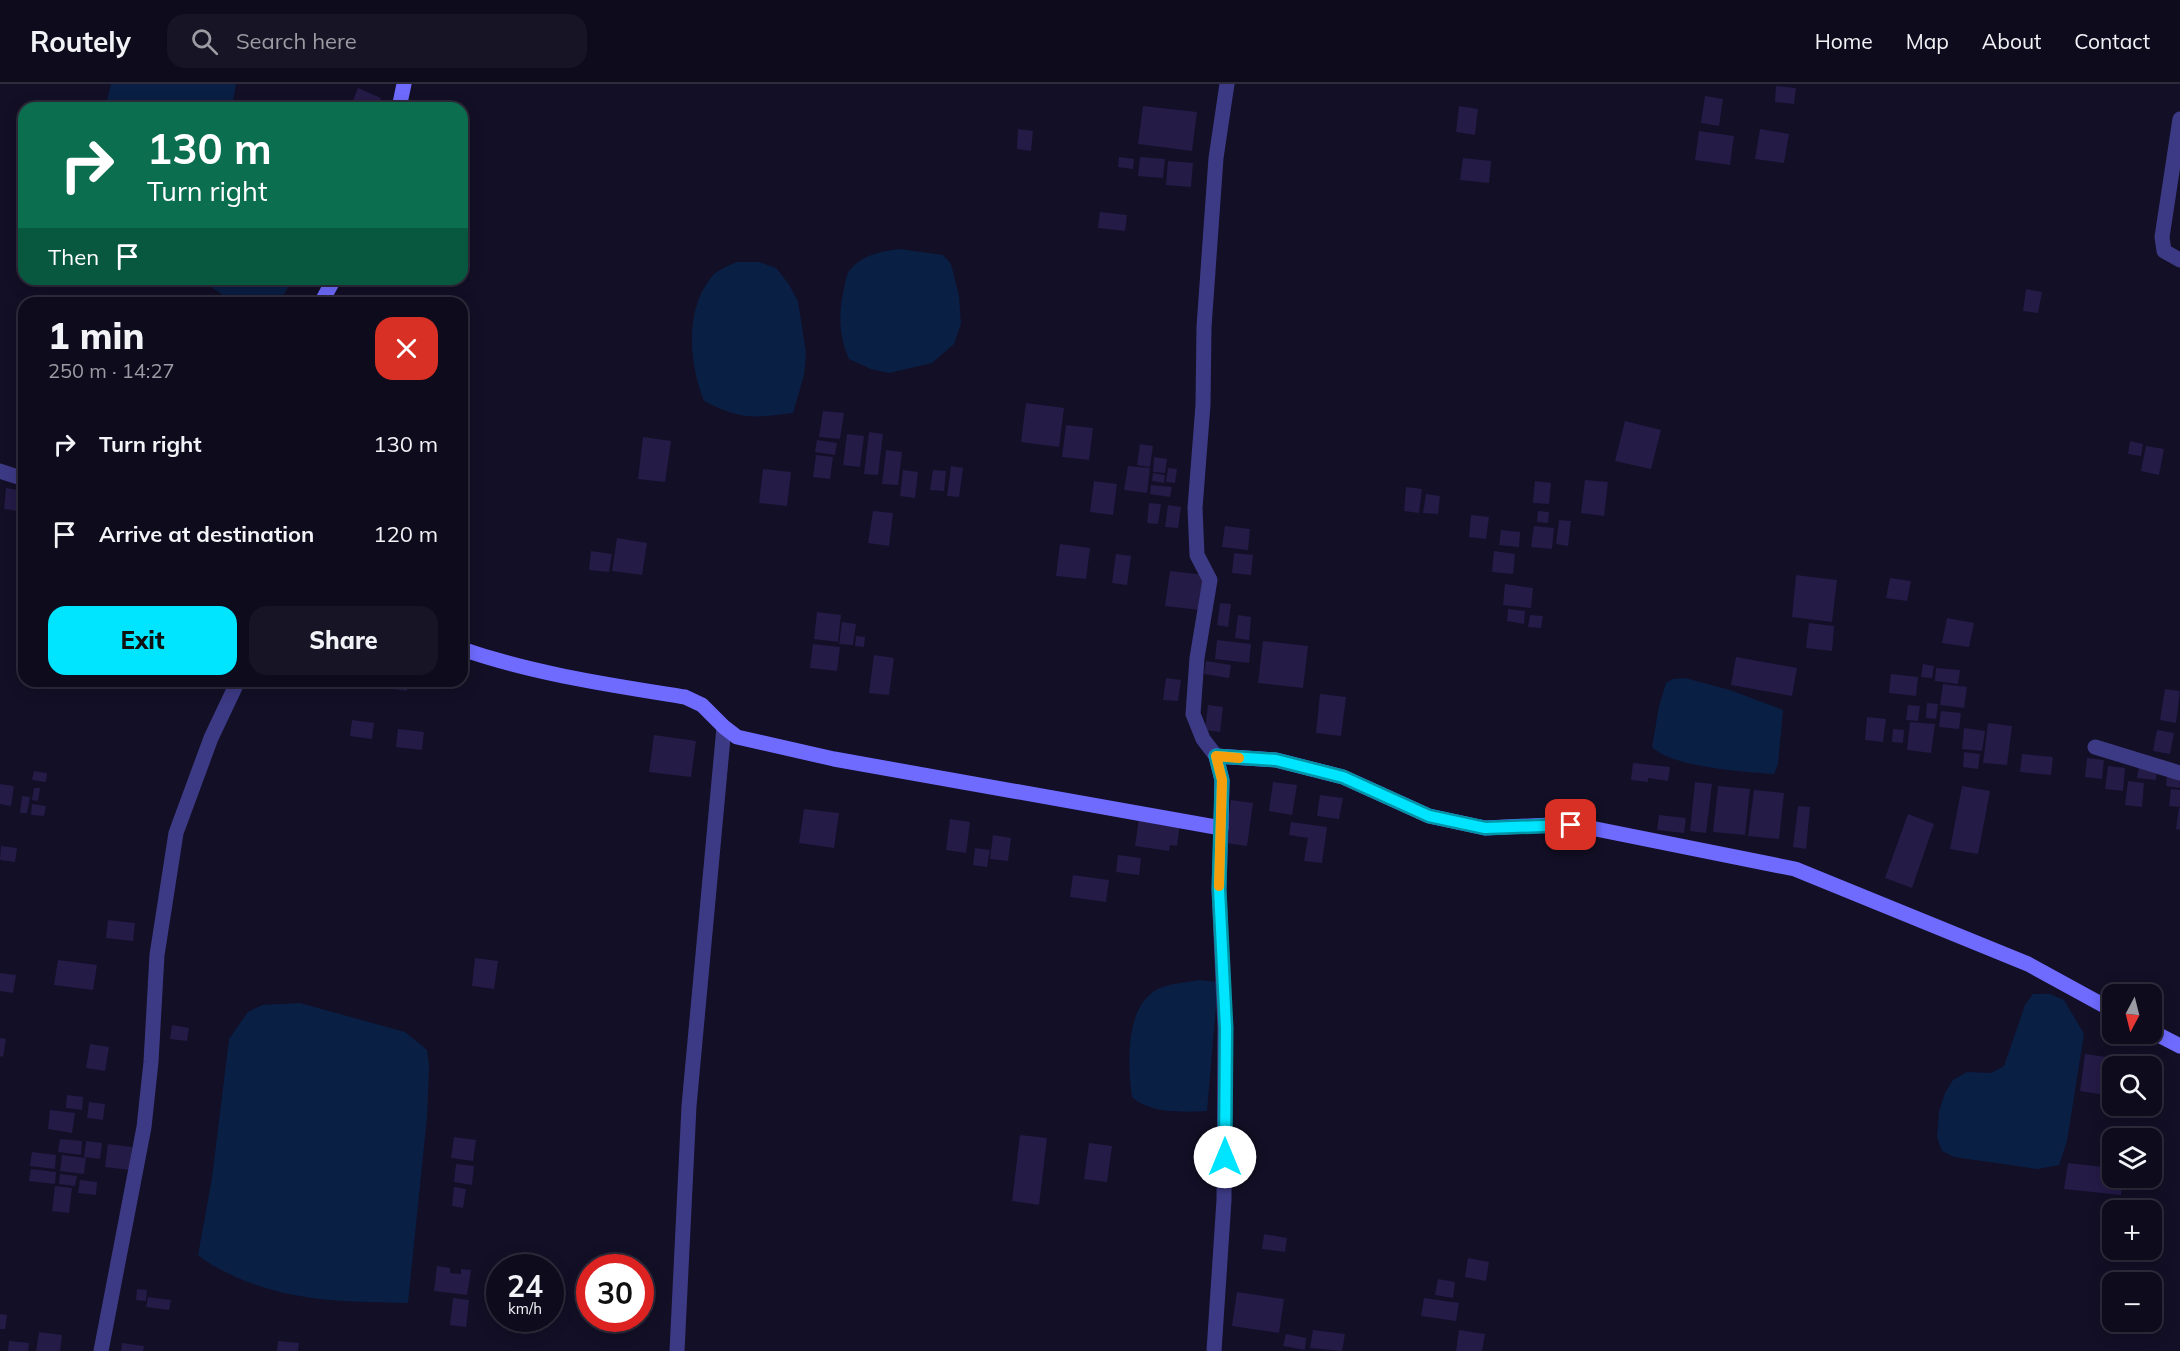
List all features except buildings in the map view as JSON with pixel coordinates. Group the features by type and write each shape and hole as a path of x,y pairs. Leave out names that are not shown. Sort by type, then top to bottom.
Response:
{"street":[{"path":"400,102 404,84"},
{"path":"1214,1351 1224,1200 1226,1028 1219,889 1222,780 1216,756 1203,739 1193,714 1197,658 1210,580 1197,555 1195,508 1203,405 1204,327 1215,169 1227,84"},
{"path":"2180,119 2163,237 2164,251 2180,260"},
{"path":"0,471 18,477"},
{"path":"468,651 497,661 546,672 685,697 702,705 724,727 737,736 834,759 1221,828"},
{"path":"100,1351 144,1126 151,1062 157,955 176,833 211,738 235,687"},
{"path":"677,1351 689,1106 724,727"},
{"path":"2095,747 2180,773"},
{"path":"1216,756 1276,760 1343,777 1429,816 1485,828 1571,825 1795,869 2028,964 2102,1005"},
{"path":"2162,1037 2180,1046"}],"water":[{"path":"111,84 236,84 233,102 106,102"},
{"path":"900,249 943,255 951,264 959,296 961,324 954,344 932,363 889,373 871,369 849,359 841,334 841,307 846,277 854,266 872,255"},
{"path":"737,262 759,262 776,268 798,301 806,353 804,375 793,413 747,416 728,412 704,401 695,372 693,356 692,339 696,307 702,292 715,273"},
{"path":"208,285 289,285 281,297 225,297"},
{"path":"1685,678 1730,690 1783,710 1778,764 1774,774 1691,764 1662,754 1652,747 1659,706 1666,683 1673,679"},
{"path":"1199,980 1218,982 1207,1111 1168,1111 1148,1107 1132,1097 1131,1038 1139,1009 1147,997 1158,989"},
{"path":"2033,994 2050,994 2064,1000 2084,1034 2067,1141 2059,1165 2038,1169 1954,1157 1942,1151 1937,1137 1939,1112 1945,1093 1953,1080 1967,1072 1991,1073 2004,1066 2025,1005"},
{"path":"300,1003 405,1032 427,1050 429,1066 427,1117 408,1303 343,1301 279,1292 238,1278 198,1255 212,1178 229,1039 248,1012 262,1005"}],"slow traffic":[{"path":"1219,886 1222,780 1216,756 1239,758"}],"route":[{"path":"1225,1157 1226,1028 1219,889 1222,780 1216,756 1276,760 1343,777 1429,816 1485,828 1571,825"}]}
